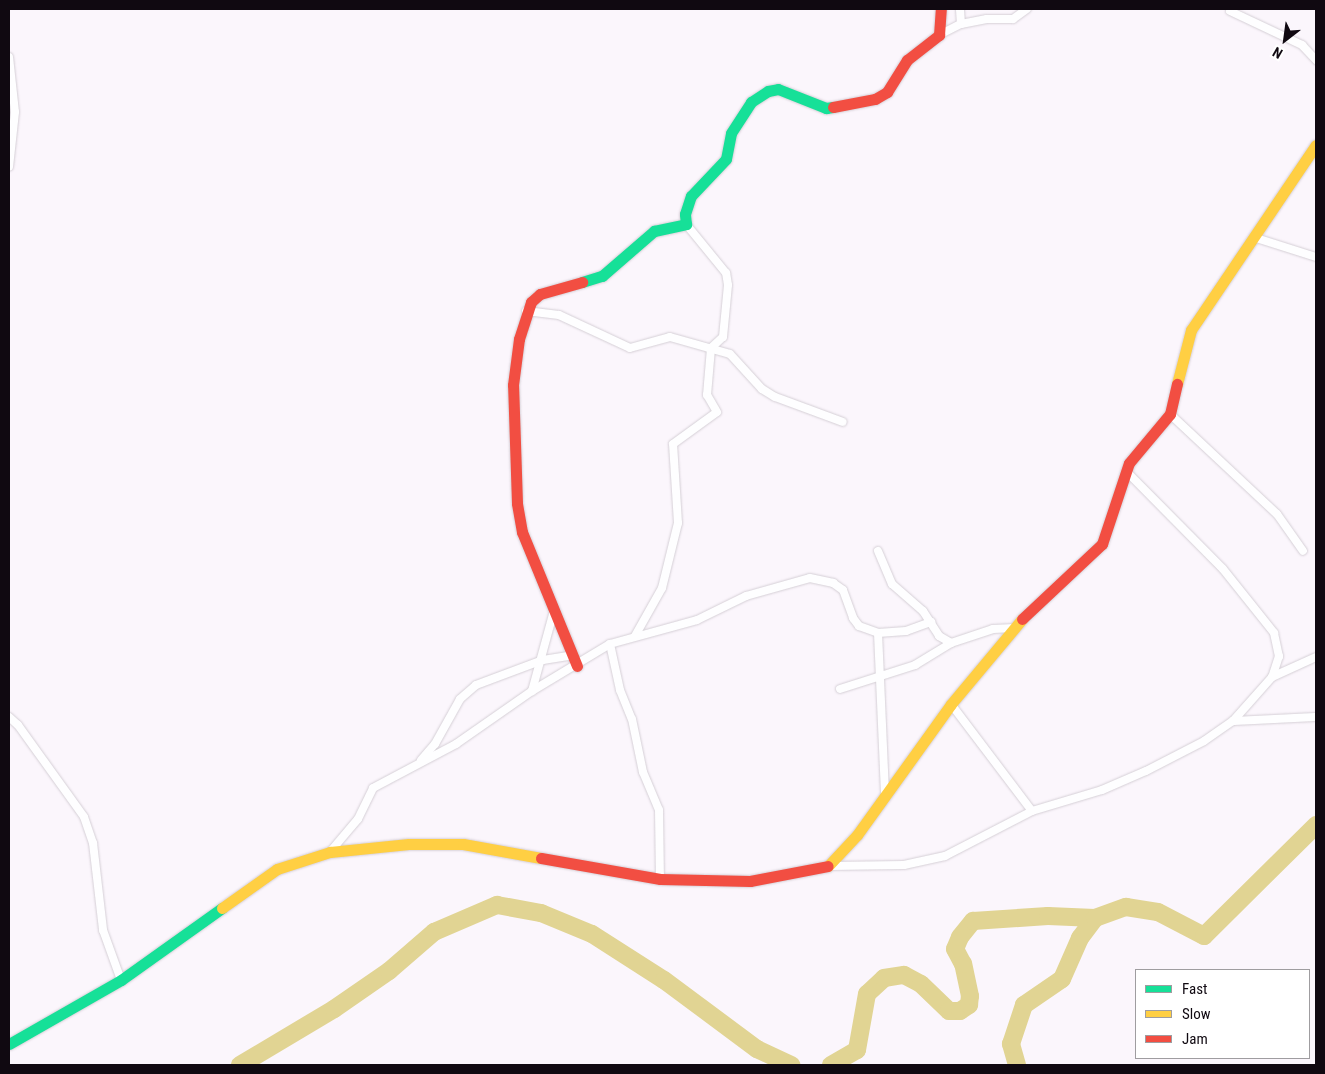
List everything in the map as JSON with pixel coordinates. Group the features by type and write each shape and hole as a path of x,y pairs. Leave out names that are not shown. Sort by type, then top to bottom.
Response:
{"street":[{"path":"938,35 941,9"},
{"path":"960,9 961,24"},
{"path":"635,636 662,588 678,523 673,444 717,412 707,395 711,348 723,337 728,284 726,273 686,224 685,214 691,196 726,159 731,133 751,102 768,90 778,89 826,108 875,99 892,86 917,49 938,35 961,24 987,18 1013,19 1027,9"},
{"path":"1230,11 1302,45 1316,60"},
{"path":"9,57 15,112 9,167"},
{"path":"830,866 858,836 885,792 952,704 1014,628 1053,587 1102,544 1127,472 1139,450 1170,414 1191,330 1256,238 1316,146"},
{"path":"577,666 553,614 522,532 517,503 513,385 526,311 540,294 602,276 654,231 686,224"},
{"path":"1256,238 1316,257"},
{"path":"526,311 559,315 630,348 670,337 730,354 762,389 776,397 843,422"},
{"path":"1170,414 1277,514 1303,551"},
{"path":"9,1044 121,980 277,869 330,852 409,844 463,844 660,879 750,881 830,866 904,865 945,856 1032,811 1102,790 1146,771 1204,742 1233,721 1272,677 1279,656 1274,633 1223,569 1127,472"},
{"path":"878,551 892,584 931,622 939,636 951,643"},
{"path":"330,852 358,818 373,788 456,744 532,691 577,666 610,644 697,620 746,596 810,578 833,583 843,590 853,618 859,626 878,633 906,631 931,622"},
{"path":"532,691 543,660 553,614"},
{"path":"840,688 881,673 915,664 951,643 993,629 1014,628"},
{"path":"878,633 885,792"},
{"path":"610,644 620,690 632,719 643,772 659,810 660,879"},
{"path":"417,764 435,744 460,699 476,685 543,660 572,655"},
{"path":"1272,677 1316,657"},
{"path":"952,704 1032,811"},
{"path":"9,717 18,725 84,817 93,843 103,930 121,980"},
{"path":"1233,721 1316,717"}],"waterway":[{"path":"1017,1065 1011,1044 1024,1005 1062,979 1080,938 1095,918 1126,907 1158,912 1204,936 1316,825"},
{"path":"240,1065 334,1009 389,971 434,932 497,905 541,913 592,934 664,980 757,1049 792,1065"},
{"path":"831,1065 857,1050 867,994 884,978 904,975 921,984 949,1011 960,1011 969,1005 970,996 963,964 955,949 960,937 973,921 1048,916 1095,918"}],"traffic: fast":[{"path":"582,282 602,276 654,231 686,224 685,214 691,196 726,159 731,133 751,102 768,91 778,89 826,108 833,107"},
{"path":"9,1044 121,980 222,908"}],"traffic: slow":[{"path":"1177,384 1191,330 1316,145"},
{"path":"828,866 857,835 951,704 1022,619"},
{"path":"222,908 277,869 330,852 409,844 463,844 541,858"}],"traffic: jam":[{"path":"833,107 875,99 887,92 907,60 939,35 941,9"},
{"path":"577,666 522,532 517,503 513,385 519,339 531,302 540,294 582,282"},
{"path":"1022,619 1102,544 1129,463 1170,414 1177,384"},
{"path":"541,858 660,879 750,881 828,866"}]}
